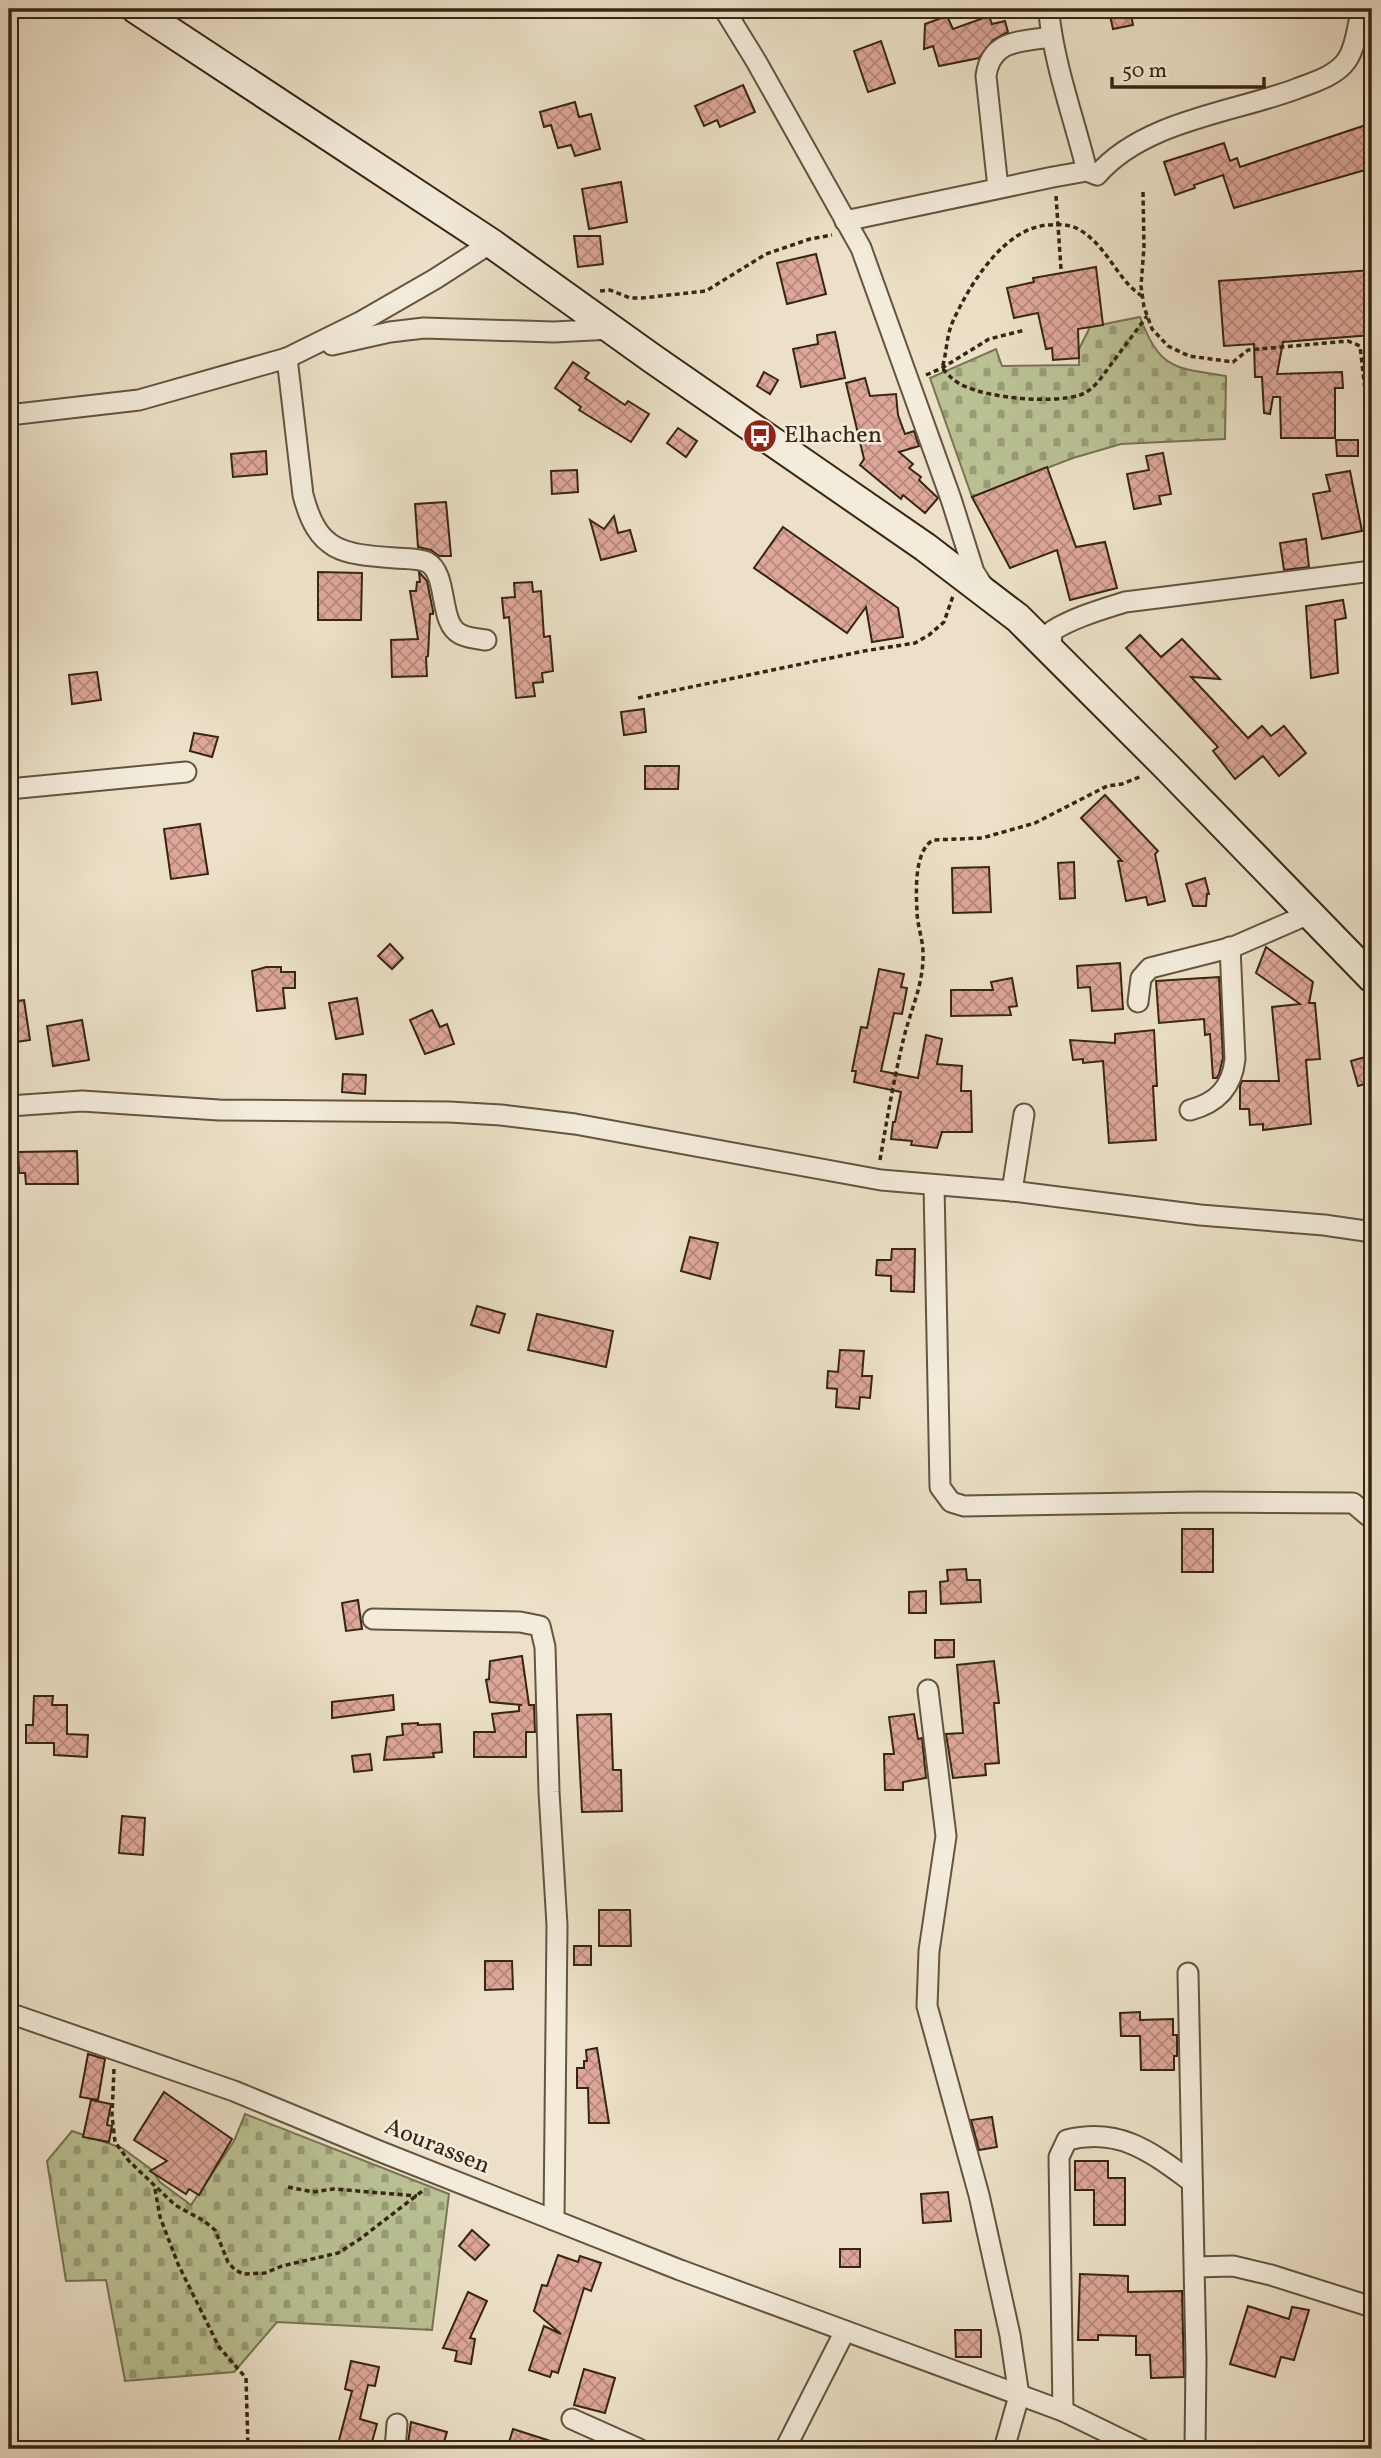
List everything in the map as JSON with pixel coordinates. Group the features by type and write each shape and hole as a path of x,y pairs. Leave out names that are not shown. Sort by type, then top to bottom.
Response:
{"main road":[{"path":"136,9 491,243 1018,618 1167,766 1372,978"}],"street":[{"path":"723,9 763,73 870,270 974,572 991,598"},
{"path":"848,226 998,188 1087,171 1097,175 1111,161 1149,136 1282,94 1332,74 1349,58 1362,9"},
{"path":"1049,14 1051,37 1087,171"},
{"path":"998,188 987,65 997,50 1005,46 1051,37"},
{"path":"9,415 35,414 146,398 287,358 310,349 435,279 491,243"},
{"path":"310,349 390,332 424,328 554,332 612,329"},
{"path":"287,358 300,483 308,516 319,535 342,550 369,556 420,560 430,564 438,576 450,622 455,631 463,636 486,640"},
{"path":"1051,651 1052,631 1086,614 1125,602 1372,571"},
{"path":"9,789 186,772"},
{"path":"1138,1002 1141,978 1150,968 1230,947 1309,914"},
{"path":"1190,1110 1214,1100 1222,1093 1233,1075 1235,1059 1230,947"},
{"path":"9,1106 82,1101 219,1110 501,1115 586,1126 881,1180 1012,1191 1200,1215 1343,1227 1372,1232"},
{"path":"1012,1191 1024,1114"},
{"path":"934,1185 940,1487 951,1502 964,1506 1200,1502 1353,1503 1372,1519"},
{"path":"373,1619 520,1622 540,1626 545,1647 549,1792 557,1925 554,2220"},
{"path":"928,1690 946,1836 929,1951 927,2006 979,2195 1010,2335 1019,2396 1004,2449"},
{"path":"1188,1973 1195,2267 1195,2449"},
{"name":"Aourassen","path":"9,2013 234,2091 554,2220 1063,2411 1141,2449"},
{"path":"1063,2411 1059,2157 1067,2140 1086,2135 1124,2139 1163,2161 1192,2182"},
{"path":"1195,2267 1233,2266 1372,2307"},
{"path":"785,2449 845,2331"},
{"path":"572,2419 639,2449"},
{"path":"395,2449 397,2424"}],"path":[{"path":"1053,177 1061,269"},
{"path":"1143,192 1144,247 1140,286 1152,329 1168,346 1189,356 1233,362 1248,350 1348,341 1360,346 1372,452"},
{"path":"942,368 953,321 984,269 1000,249 1025,231 1041,225 1074,227 1090,237 1109,257 1130,289 1142,296"},
{"path":"572,301 587,294 610,290 630,298 706,291 766,254 848,226"},
{"path":"942,368 964,386 991,394 1048,399 1079,395 1098,382 1147,316"},
{"path":"909,383 942,368 989,339 1025,330"},
{"path":"638,698 915,643 944,622 961,575"},
{"path":"881,1180 879,1170 888,1112 904,1035 922,973 923,953 916,911 919,871 926,844 933,840 982,838 1035,823 1107,786 1122,784 1167,766"},
{"path":"118,2050 113,2072 112,2115 115,2142 129,2161 175,2206 215,2230 228,2262 243,2274 338,2253 419,2196 439,2175"},
{"path":"155,2186 160,2217 178,2264 219,2347 246,2378 248,2449"},
{"path":"288,2187 313,2192 334,2189 419,2196"}],"green space":[{"path":"1140,317 1155,347 1171,363 1194,371 1226,376 1225,439 1121,444 1073,458 972,497 930,378 996,349 1002,366 1079,365 1079,349 1090,327"},
{"path":"245,2114 449,2194 432,2330 277,2322 234,2372 125,2381 106,2280 66,2281 47,2161 72,2131 122,2148 152,2170 160,2182 191,2205 234,2141"}],"building":[{"path":"1130,9 1133,25 1113,29 1109,11"},
{"path":"947,16 953,29 989,16 992,24 1005,21 1008,32 993,40 979,58 939,66 933,46 924,49 925,24"},
{"path":"881,41 895,83 868,92 854,51"},
{"path":"743,85 755,112 720,127 717,120 704,126 695,106"},
{"path":"575,102 579,117 591,114 600,149 575,156 571,145 558,148 551,125 544,127 540,112"},
{"path":"1372,123 1372,168 1234,208 1223,175 1175,195 1164,162 1224,143 1230,161 1237,158 1240,167"},
{"path":"621,182 627,222 589,229 582,189"},
{"path":"574,236 600,236 603,264 578,267"},
{"path":"816,254 826,294 787,304 777,263"},
{"path":"1096,267 1103,325 1078,329 1079,358 1053,360 1052,348 1046,349 1038,313 1014,318 1007,288 1034,282 1033,278"},
{"path":"1372,270 1372,335 1283,342 1277,374 1342,372 1343,388 1335,388 1335,438 1281,438 1280,397 1273,397 1270,414 1264,413 1262,377 1255,377 1254,344 1224,346 1219,281"},
{"path":"835,332 845,378 801,387 793,349 818,344 817,335"},
{"path":"573,362 589,373 585,378 625,405 628,401 649,414 631,442 579,410 581,407 555,388"},
{"path":"764,372 778,380 770,394 757,386"},
{"path":"865,378 870,396 896,394 898,415 905,434 914,431 919,446 899,452 913,464 909,468 921,477 919,480 938,498 925,513 903,495 901,499 860,465 864,459 846,383"},
{"path":"678,428 697,441 686,457 667,443"},
{"path":"1336,440 1358,440 1358,456 1337,456"},
{"path":"266,451 267,474 233,477 231,454"},
{"path":"1163,453 1171,494 1159,496 1161,504 1134,509 1127,474 1149,470 1146,456"},
{"path":"1047,467 1076,547 1105,542 1117,588 1070,600 1057,550 1010,568 972,497"},
{"path":"577,470 578,492 552,494 551,471"},
{"path":"1350,471 1362,531 1322,539 1313,494 1330,491 1326,475"},
{"path":"446,502 451,556 439,556 431,550 418,547 415,504"},
{"path":"614,516 618,533 630,530 636,551 601,560 590,520 604,529"},
{"path":"783,527 898,608 903,637 872,642 866,607 847,633 754,568"},
{"path":"1306,539 1309,567 1284,570 1280,543"},
{"path":"318,572 362,573 361,620 318,620"},
{"path":"419,572 427,581 433,611 433,614 430,614 426,657 427,676 392,677 391,640 418,639 410,591 416,591 417,582 420,582"},
{"path":"532,582 533,592 541,591 544,637 550,636 553,671 542,673 543,682 533,683 535,696 516,698 509,617 504,618 502,598 515,597 514,583"},
{"path":"1343,600 1346,618 1335,620 1338,673 1311,678 1306,606"},
{"path":"1140,635 1161,657 1182,639 1220,679 1191,677 1248,738 1262,726 1271,736 1284,726 1306,753 1279,776 1263,756 1235,779 1213,751 1218,747 1126,648"},
{"path":"97,672 101,700 72,704 69,675"},
{"path":"644,709 646,732 624,735 621,712"},
{"path":"194,733 218,737 212,757 190,751"},
{"path":"645,766 679,766 678,789 645,789"},
{"path":"1105,795 1158,851 1155,854 1165,901 1148,905 1146,897 1126,901 1118,861 1122,861 1081,818"},
{"path":"200,824 208,874 171,879 164,829"},
{"path":"1074,862 1075,898 1060,899 1058,863"},
{"path":"989,867 991,912 953,913 952,868"},
{"path":"1205,878 1209,894 1206,906 1193,906 1186,884"},
{"path":"390,944 403,958 392,969 378,956"},
{"path":"1266,947 1313,982 1309,1003 1315,1003 1320,1059 1306,1060 1311,1124 1263,1130 1263,1124 1250,1125 1249,1109 1240,1109 1240,1086 1242,1081 1279,1081 1272,1007 1300,1004 1256,973"},
{"path":"1120,963 1123,1009 1092,1011 1090,987 1078,988 1077,966"},
{"path":"281,967 281,972 295,972 295,988 283,988 285,1008 257,1011 252,971"},
{"path":"879,969 904,974 901,987 907,988 902,1014 894,1013 881,1071 918,1078 926,1035 942,1039 937,1064 962,1066 961,1091 971,1091 972,1132 942,1132 937,1148 891,1139 901,1092 854,1082 856,1071 852,1071 861,1027 867,1028"},
{"path":"1219,977 1223,1058 1217,1078 1213,1078 1210,1034 1205,1035 1204,1019 1159,1023 1156,981"},
{"path":"1012,978 1017,1006 1009,1007 1011,1015 951,1016 951,990 993,990 991,982"},
{"path":"357,998 363,1034 336,1039 329,1003"},
{"path":"24,1000 30,1040 9,1043 9,1002"},
{"path":"432,1010 440,1027 447,1024 454,1044 425,1054 410,1020"},
{"path":"82,1020 89,1060 53,1066 47,1026"},
{"path":"1154,1030 1156,1140 1109,1143 1103,1061 1083,1063 1083,1059 1073,1060 1070,1040 1115,1043 1115,1034"},
{"path":"1372,1055 1372,1082 1358,1086 1351,1061"},
{"path":"343,1074 366,1075 365,1094 342,1092"},
{"path":"77,1151 78,1184 26,1184 25,1173 19,1173 18,1152"},
{"path":"690,1237 718,1243 710,1279 681,1271"},
{"path":"892,1249 915,1249 914,1292 891,1291 891,1276 876,1275 877,1260 891,1260"},
{"path":"477,1306 505,1314 499,1333 471,1325"},
{"path":"537,1314 613,1331 606,1367 528,1350"},
{"path":"840,1350 864,1351 862,1376 872,1376 870,1398 860,1397 859,1409 836,1407 837,1389 827,1388 828,1371 838,1372"},
{"path":"1182,1529 1213,1529 1213,1572 1182,1572"},
{"path":"966,1569 967,1580 980,1580 981,1602 941,1604 940,1582 948,1581 947,1570"},
{"path":"926,1591 926,1613 909,1613 909,1592"},
{"path":"358,1600 362,1629 346,1631 342,1603"},
{"path":"935,1640 954,1640 954,1657 935,1658"},
{"path":"522,1656 529,1705 534,1705 535,1732 526,1732 526,1757 474,1757 474,1732 495,1732 492,1714 519,1711 519,1705 522,1705 490,1702 486,1680 489,1679 490,1661"},
{"path":"994,1661 999,1703 994,1703 999,1763 985,1764 986,1775 953,1778 946,1734 963,1733 957,1665"},
{"path":"393,1695 394,1710 332,1718 332,1702"},
{"path":"34,1696 53,1696 52,1705 67,1705 67,1734 88,1735 87,1757 54,1755 54,1743 26,1743 26,1725 33,1725"},
{"path":"611,1714 613,1770 621,1770 622,1811 582,1812 577,1715"},
{"path":"914,1714 918,1739 922,1738 926,1778 903,1782 903,1790 885,1790 884,1754 894,1754 889,1717"},
{"path":"402,1724 440,1724 442,1752 433,1753 434,1757 384,1760 387,1737 403,1735"},
{"path":"370,1754 372,1770 354,1772 352,1756"},
{"path":"122,1816 145,1818 143,1855 119,1853"},
{"path":"599,1910 630,1910 631,1946 599,1946"},
{"path":"574,1946 591,1946 591,1965 574,1965"},
{"path":"485,1961 512,1961 513,1989 485,1990"},
{"path":"1140,2012 1140,2020 1173,2019 1173,2035 1177,2035 1174,2070 1141,2070 1140,2036 1121,2036 1120,2013"},
{"path":"597,2048 609,2123 589,2123 588,2088 577,2088 577,2068 584,2068 584,2061 587,2061 586,2050"},
{"path":"88,2054 105,2059 98,2100 80,2097"},
{"path":"164,2092 232,2139 199,2195 189,2189 186,2194 150,2171 167,2161 134,2140"},
{"path":"91,2100 111,2104 107,2125 112,2126 109,2142 83,2137"},
{"path":"992,2117 997,2147 979,2150 971,2120"},
{"path":"1075,2161 1108,2161 1108,2178 1125,2178 1125,2225 1094,2225 1094,2190 1075,2190"},
{"path":"948,2192 951,2221 923,2223 921,2194"},
{"path":"472,2230 489,2245 475,2260 459,2246"},
{"path":"840,2249 860,2249 860,2267 840,2267"},
{"path":"558,2255 578,2262 580,2256 601,2263 591,2291 584,2288 558,2373 552,2371 550,2377 529,2370 544,2326 561,2334 534,2311 542,2285 547,2286"},
{"path":"1080,2274 1128,2276 1128,2292 1182,2291 1184,2377 1151,2378 1150,2355 1136,2355 1136,2336 1098,2335 1098,2340 1078,2340"},
{"path":"468,2292 487,2301 470,2338 475,2339 471,2364 455,2361 457,2351 443,2348"},
{"path":"1248,2306 1289,2319 1292,2307 1309,2310 1294,2360 1281,2357 1275,2377 1230,2364"},
{"path":"955,2330 981,2330 981,2357 956,2357"},
{"path":"351,2361 379,2367 375,2386 368,2385 360,2419 377,2424 370,2449 338,2444 352,2391 345,2389"},
{"path":"584,2369 615,2378 605,2413 574,2405"},
{"path":"411,2422 447,2432 442,2449 407,2449"},
{"path":"513,2429 566,2446 565,2449 507,2449"}],"place":[{"name":"Elhachen","path":"760,436"}]}
